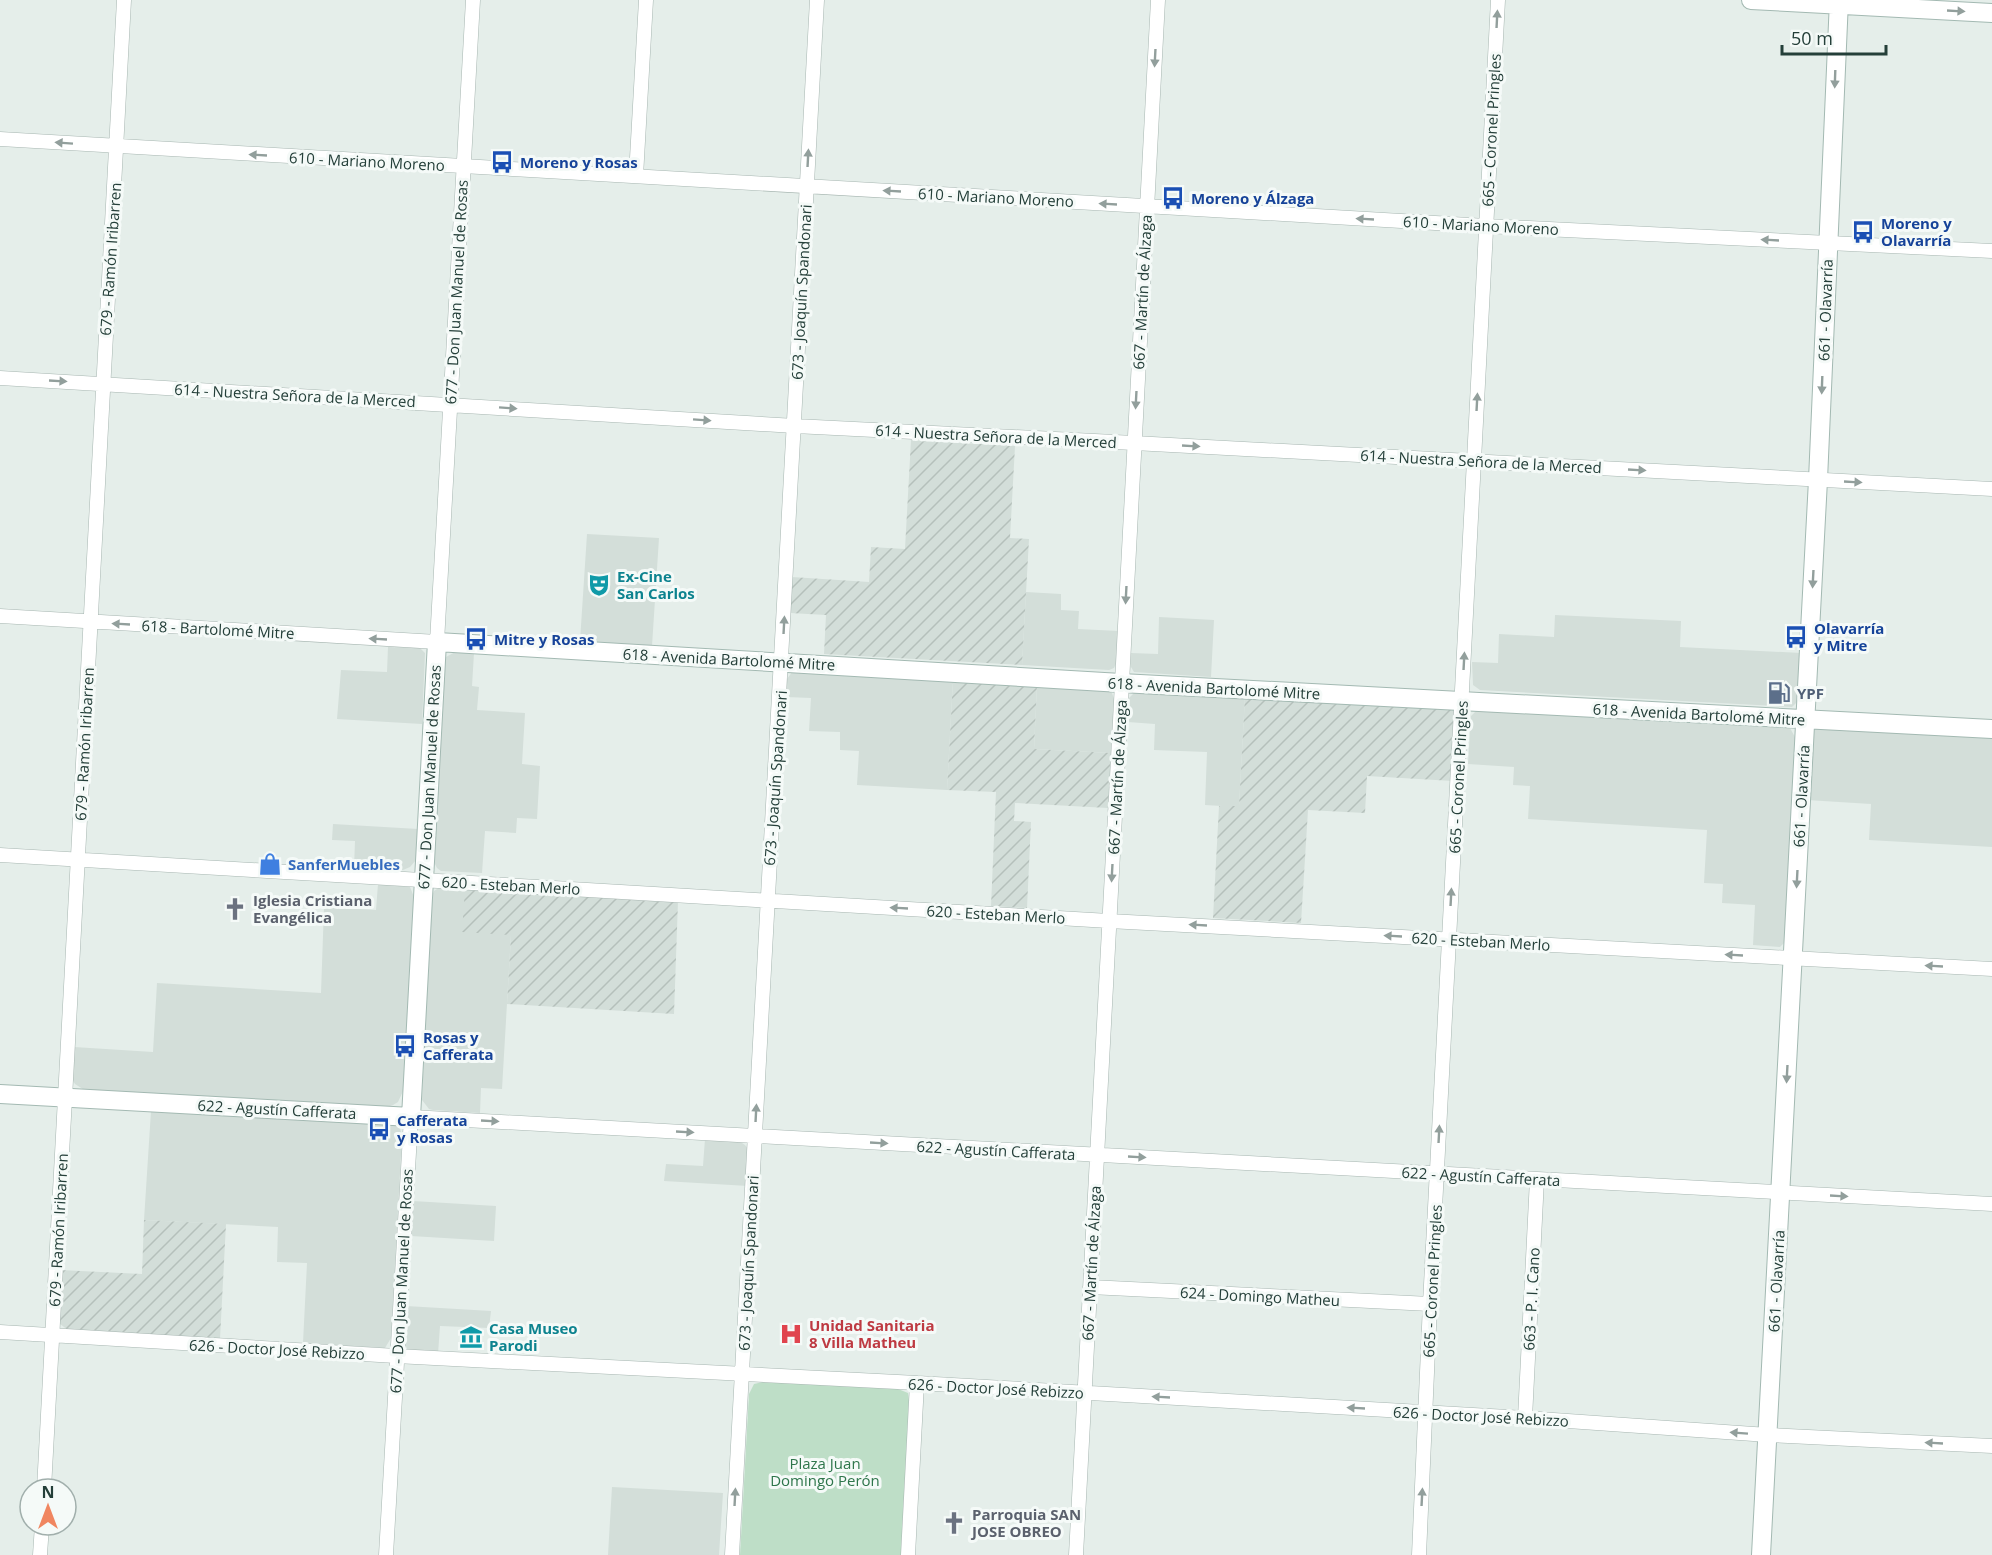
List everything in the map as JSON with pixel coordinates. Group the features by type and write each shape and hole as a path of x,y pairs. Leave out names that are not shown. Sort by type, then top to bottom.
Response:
{"main road":[{"path":"1751,0 1992,13"},
{"name":"661 - Olavarría","path":"1761,1555 1818,480 1838,3"},
{"name":"618 - Avenida Bartolomé Mitre","path":"437,642 1122,683 1992,729"},
{"name":"677 - Don Juan Manuel de Rosas","path":"411,1117 437,642"},
{"name":"622 - Agustín Cafferata","path":"0,1094 411,1117"}],"street":[{"name":"679 - Ramón Iribarren","path":"45,1477 124,0"},
{"name":"677 - Don Juan Manuel de Rosas","path":"437,642 473,0"},
{"path":"636,176 646,0"},
{"name":"673 - Joaquín Spandonari","path":"732,1555 817,0"},
{"name":"667 - Martín de Álzaga","path":"1076,1555 1158,0"},
{"name":"665 - Coronel Pringles","path":"1419,1555 1498,0"},
{"name":"610 - Mariano Moreno","path":"0,139 1486,226 1992,251"},
{"name":"614 - Nuestra Señora de la Merced","path":"0,378 795,426 1992,489"},
{"name":"618 - Bartolomé Mitre","path":"0,616 437,642"},
{"name":"620 - Esteban Merlo","path":"0,855 1109,921 1992,969"},
{"name":"677 - Don Juan Manuel de Rosas","path":"386,1555 411,1117"},
{"name":"622 - Agustín Cafferata","path":"411,1117 1992,1204"},
{"name":"663 - P. I. Cano","path":"1525,1418 1537,1179"},
{"name":"624 - Domingo Matheu","path":"1090,1287 1430,1304"},
{"name":"626 - Doctor José Rebizzo","path":"0,1332 1525,1418 1768,1435 1992,1446"},
{"path":"908,1555 917,1383"},
{"path":"40,1555 41,1537"}],"shaded area":[{"path":"911,440 1015,446 1010,538 1029,539 1022,665 824,654 826,615 790,613 792,577 869,582 871,547 905,549"},
{"path":"587,534 659,538 652,646 580,641"},
{"path":"1026,592 1061,594 1061,610 1079,611 1078,629 1119,631 1118,659 1114,668 1109,670 1022,665"},
{"path":"1555,615 1681,621 1680,647 1801,653 1799,700 1792,707 1480,690 1473,685 1472,662 1498,663 1499,634 1554,637"},
{"path":"1159,617 1214,620 1211,677 1134,672 1131,667 1131,653 1158,654"},
{"path":"388,647 420,648 425,653 422,724 337,719 341,670 387,672"},
{"path":"455,652 474,653 472,686 479,687 477,710 525,713 522,764 540,766 537,819 517,818 516,833 485,831 482,873 441,871 434,862 444,662 446,657"},
{"path":"792,672 953,680 947,790 857,785 859,751 840,750 840,732 809,731 811,698 786,697 787,679"},
{"path":"953,680 1037,685 1034,749 1111,753 1108,808 1015,803 1014,821 1031,822 1027,908 991,906 996,792 947,790"},
{"path":"1037,685 1107,689 1112,693 1114,699 1111,753 1034,749"},
{"path":"1137,690 1245,696 1239,807 1205,805 1207,752 1154,750 1155,724 1128,722 1129,698"},
{"path":"1245,696 1449,707 1454,711 1453,781 1367,776 1365,813 1308,810 1301,923 1213,918 1219,806 1239,806"},
{"path":"1477,710 1790,728 1796,739 1784,943 1780,947 1753,945 1755,905 1722,903 1723,884 1704,883 1707,830 1528,819 1530,786 1513,785 1514,767 1468,764 1471,716"},
{"path":"1815,728 1992,737 1992,847 1869,840 1871,804 1807,800 1810,734"},
{"path":"333,824 418,829 416,860 410,867 403,870 354,868 355,841 332,840"},
{"path":"378,884 410,887 414,897 404,1089 398,1102 387,1107 86,1091 75,1084 72,1079 74,1047 153,1052 157,983 321,993 324,907 376,910"},
{"path":"440,887 465,889 511,935 502,1089 481,1088 480,1113 433,1110 429,1109 422,1100 431,899 434,891"},
{"path":"465,889 678,901 674,1014 507,1004 511,935 462,932"},
{"path":"151,1111 393,1124 400,1128 402,1137 391,1338 385,1348 303,1343 307,1263 277,1262 278,1227 144,1220"},
{"path":"705,1139 739,1141 745,1145 748,1149 748,1186 664,1181 666,1164 703,1166"},
{"path":"413,1201 496,1206 494,1241 411,1236"},
{"path":"144,1220 226,1224 220,1339 68,1330 60,1324 57,1319 60,1270 142,1274"},
{"path":"406,1306 491,1311 489,1328 440,1326 438,1354 412,1352 407,1349 405,1343"},
{"path":"612,1487 723,1493 719,1555 608,1555"}],"green space":[{"name":"Plaza Juan Domingo Perón","path":"763,1382 898,1389 908,1393 901,1555 740,1555 749,1394 754,1384"}],"place":[{"name":"Moreno y Rosas","path":"502,162"},
{"name":"Moreno y Álzaga","path":"1173,198"},
{"name":"Moreno y Olavarría","path":"1863,232"},
{"name":"Ex-Cine San Carlos","path":"599,585"},
{"name":"Olavarría y Mitre","path":"1796,637"},
{"name":"Mitre y Rosas","path":"476,639"},
{"name":"YPF","path":"1779,693"},
{"name":"SanferMuebles","path":"270,864"},
{"name":"Iglesia Cristiana Evangélica","path":"235,909"},
{"name":"Rosas y Cafferata","path":"405,1046"},
{"name":"Cafferata y Rosas","path":"379,1129"},
{"name":"Unidad Sanitaria 8 Villa Matheu","path":"791,1334"},
{"name":"Casa Museo Parodi","path":"471,1337"},
{"name":"Parroquia SAN JOSE OBREO","path":"954,1523"}]}
